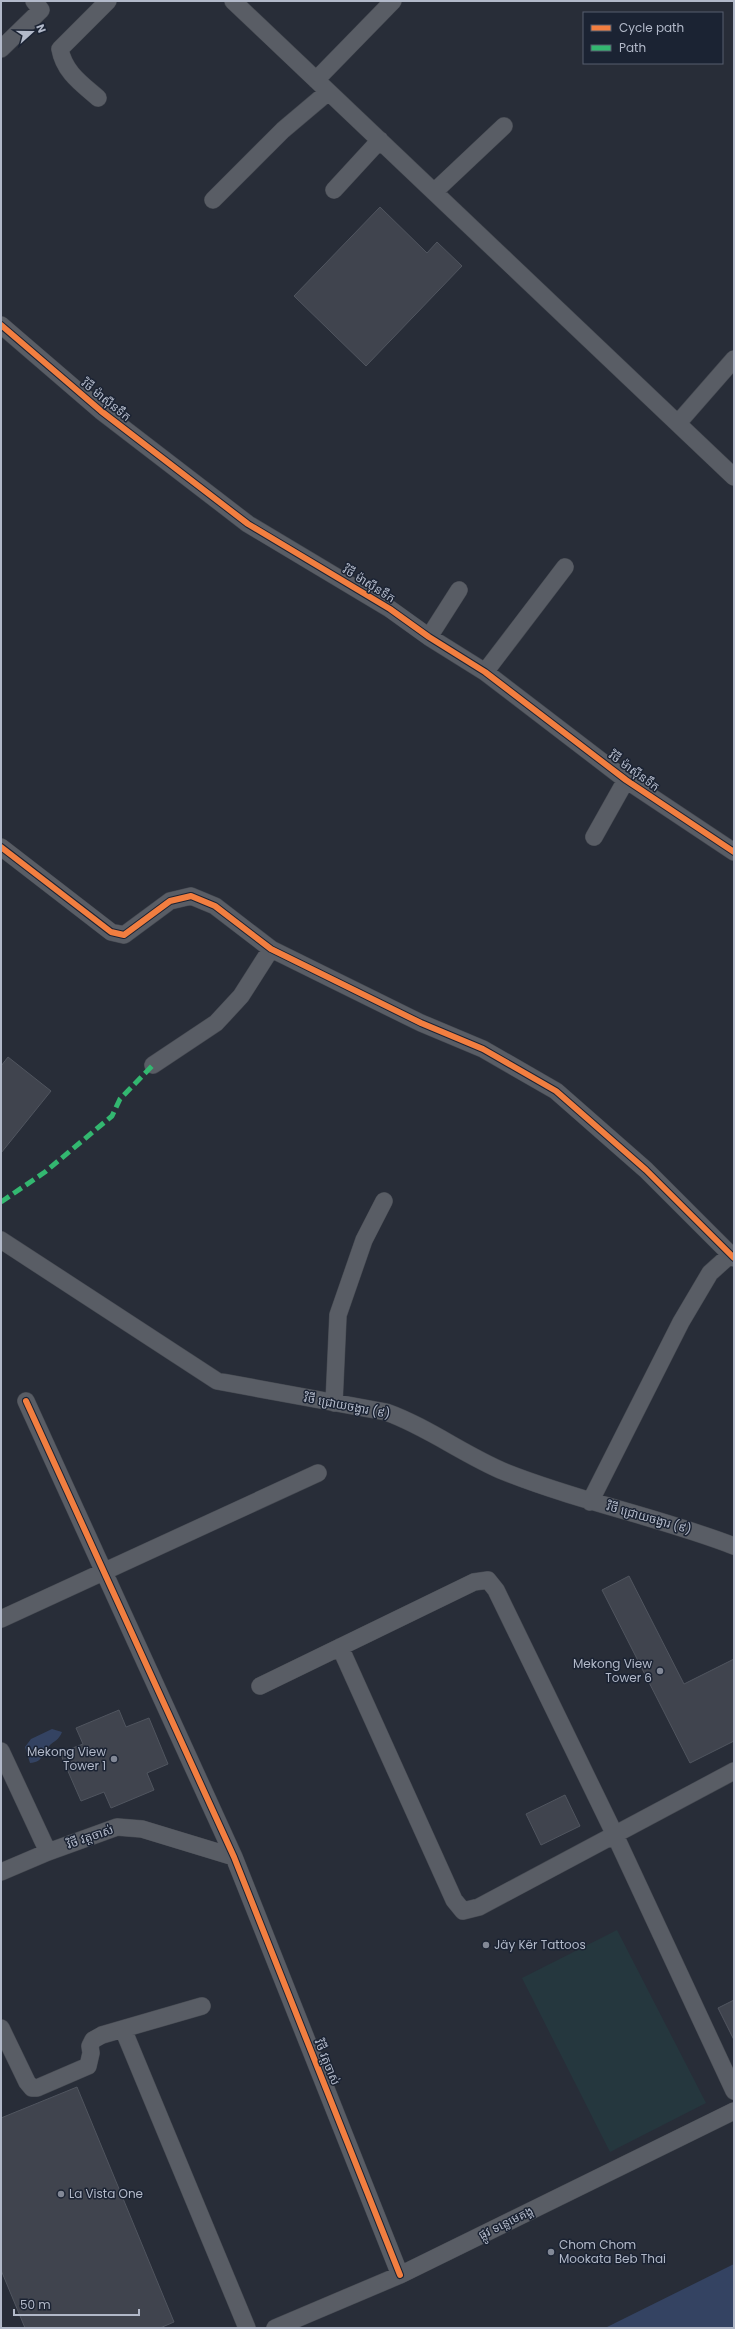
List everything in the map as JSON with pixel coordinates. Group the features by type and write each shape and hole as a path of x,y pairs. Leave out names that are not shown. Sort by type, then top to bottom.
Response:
{"street":[{"path":"98,98 74,77 62,62 60,49 108,1"},
{"path":"233,1 734,477"},
{"path":"316,80 393,1"},
{"path":"1,49 41,4"},
{"path":"213,200 283,130 328,92"},
{"path":"434,192 504,126"},
{"path":"334,190 380,140"},
{"name":"វិថី ម៉ាស៊ីនទឹក","path":"1,325 100,411 248,524 390,609 429,637 485,672 626,780 734,852"},
{"path":"678,423 734,359"},
{"path":"485,672 565,567"},
{"path":"429,637 459,590"},
{"path":"594,837 626,780"},
{"path":"1,847 112,932 124,935 170,901 191,896 215,906 271,949 421,1023 483,1049 556,1091 646,1170 732,1256 710,1273 681,1322 590,1502"},
{"path":"153,1065 216,1023 241,996 271,949"},
{"path":"334,1403 338,1315 364,1240 384,1201"},
{"name":"វិថី ជ្រោយចង្វារ (៩)","path":"1,1240 217,1381 394,1415 504,1472 590,1502 697,1532 734,1546"},
{"path":"26,1401 234,1857"},
{"path":"1,1619 318,1473"},
{"path":"260,1686 474,1582 488,1580 496,1590 614,1833 734,2091"},
{"path":"340,1648 454,1900 463,1911 478,1906 734,1771"},
{"path":"1,1750 48,1852"},
{"name":"វិថី វត្តចាស់","path":"1,1872 48,1852 117,1827 142,1829 234,1857 400,2276"},
{"path":"1,2028 27,2082 32,2088 37,2088 88,2066 91,2053 90,2046 93,2040 123,2029 202,2006"},
{"path":"123,2029 247,2328"},
{"name":"ផ្លូវ ទន្លេមេគង្គ","path":"275,2328 400,2276 734,2111"}],"shaded area":[{"path":"617,1930 706,2103 610,2152 522,1978"}],"water":[{"path":"52,1729 62,1732 59,1737 46,1749 38,1761 30,1763 25,1747 31,1739"},
{"path":"734,2264 734,2328 605,2328"}],"building":[{"path":"380,207 427,253 437,242 462,266 366,366 294,296"},
{"path":"8,1057 51,1091 1,1153 1,1066"},
{"name":"Mekong View Tower 6","path":"629,1576 684,1684 734,1659 734,1741 690,1763 602,1590"},
{"name":"Mekong View Tower 1","path":"119,1710 126,1727 149,1718 168,1764 147,1773 154,1790 111,1808 104,1792 81,1801 60,1753 83,1744 76,1728"},
{"path":"565,1795 580,1826 541,1845 526,1814"},
{"path":"734,2000 734,2040 718,2008"},
{"name":"La Vista One","path":"77,2087 174,2322 160,2328 25,2328 1,2270 1,2118"}],"marked path":[{"path":"1,1202 45,1172 112,1116 120,1099 153,1065"}],"cycle path":[{"path":"1,325 101,411 248,524 390,609 429,637 485,672 626,780 734,852"},
{"path":"1,847 111,932 124,935 170,901 191,896 215,906 271,949 421,1023 483,1049 556,1091 646,1170 734,1258"},
{"path":"26,1401 234,1857 400,2275"}],"place":[{"name":"Mekong View Tower 6","path":"660,1671"},
{"name":"Mekong View Tower 1","path":"114,1759"},
{"name":"Jäy Kër Tattoos","path":"486,1945"},
{"name":"La Vista One","path":"61,2194"},
{"name":"Chom Chom Mookata Beb Thai","path":"551,2252"}]}
